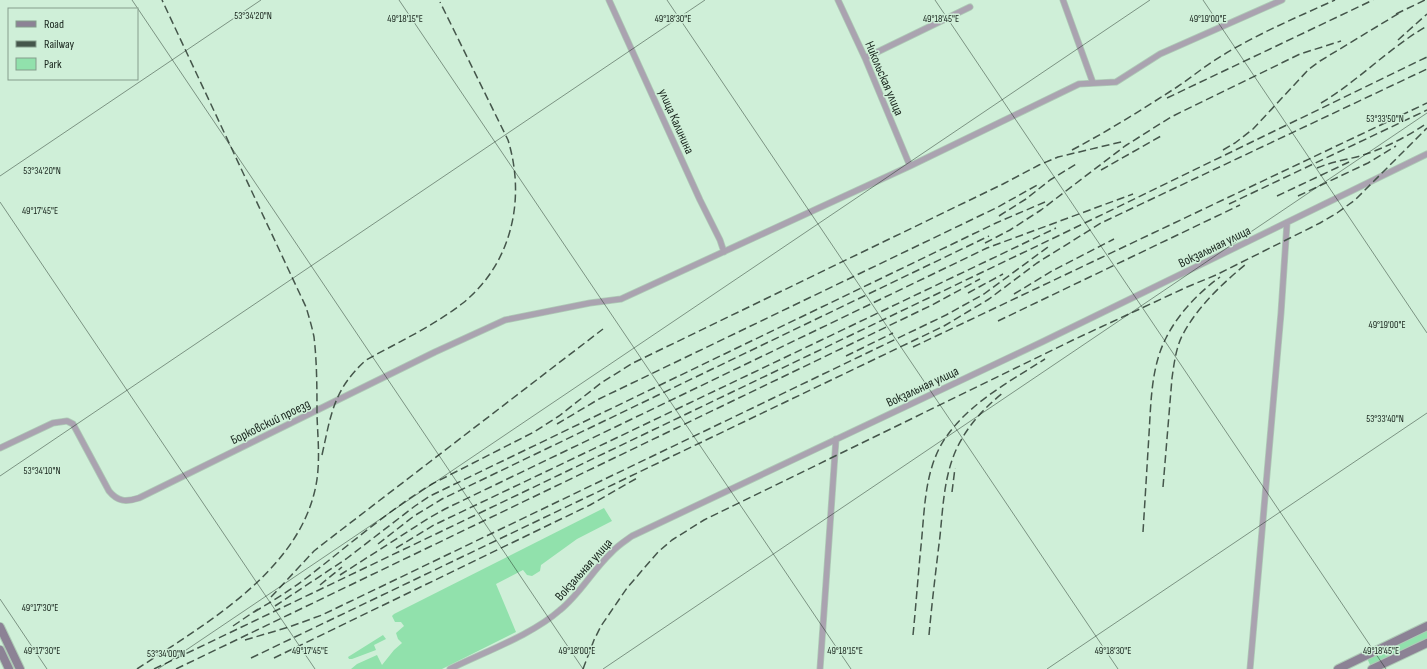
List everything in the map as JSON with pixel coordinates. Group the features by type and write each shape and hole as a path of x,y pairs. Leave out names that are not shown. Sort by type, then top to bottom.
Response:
{"main road":[{"path":"1338,669 1349,666 1427,626"},
{"path":"0,627 20,669"},
{"path":"1372,669 1427,643"},
{"path":"0,650 9,669"}],"street":[{"name":"улица Калинина","path":"610,0 720,240 724,252"},
{"name":"Никольская улица","path":"838,0 865,58 910,166"},
{"path":"1063,0 1093,82"},
{"path":"724,252 910,166 1079,84 1093,82 1116,82 1160,54 1282,0"},
{"path":"865,58 970,7"},
{"name":"Вокзальная улица","path":"450,669 521,635 560,611 610,554 632,536 1042,342 1427,154"},
{"path":"1250,669 1281,313 1287,223"},
{"name":"Борковский проезд","path":"0,448 53,423 67,421 73,424 109,491 115,498 121,501 130,501 139,498 435,352 505,320 590,303 621,299 724,252"},
{"path":"820,669 836,439"}],"green space":[{"path":"604,508 612,521 577,539 541,565 540,571 532,576 527,575 523,570 496,584 516,632 442,669 351,669 357,664 377,655 382,665 394,650 402,643 398,639 396,633 404,626 401,622 395,622 392,616 394,614"},
{"path":"1427,629 1427,640 1371,667 1367,658"},
{"path":"383,635 386,639 374,645 376,650 349,659 348,657"}],"railway":[{"path":"137,669 216,616 242,596 266,574 287,549 303,523 314,494 318,474 317,376 315,347 306,307 162,0"},
{"path":"1072,150 1138,112 1241,44 1335,0"},
{"path":"1167,98 1373,0"},
{"path":"1396,14 1425,0"},
{"path":"322,455 335,404 346,382 355,371 366,360 428,326 463,303 480,287 493,269 504,249 511,229 515,207 515,185 513,162 508,140 440,2"},
{"path":"1223,150 1253,129 1309,69 1401,12"},
{"path":"1398,40 1427,14"},
{"path":"1321,103 1348,85 1400,44 1427,26"},
{"path":"985,243 1010,230 1041,210 1125,146 1171,117 1300,54 1341,41"},
{"path":"154,669 1060,235 1427,57"},
{"path":"251,658 944,326 989,299 1037,263 1101,223 1427,69"},
{"path":"913,347 1427,103"},
{"path":"1229,204 1427,110"},
{"path":"1317,168 1377,150 1403,138 1427,123"},
{"path":"583,669 601,626 627,588 658,552 672,540 704,520 1073,340 1216,275 1320,223 1355,200 1427,128"},
{"path":"1101,170 1161,136"},
{"path":"254,612 299,583 415,495 432,484 534,432 559,416 601,383 633,363 1003,184 1039,165 1058,157 1125,141"},
{"path":"1298,196 1368,163 1396,146"},
{"path":"1277,196 1349,162"},
{"path":"999,216 1026,199 1050,180 1078,163"},
{"path":"557,424 599,399 998,207 1039,184"},
{"path":"340,575 445,509 987,248 1133,194"},
{"path":"275,606 346,559 430,496 996,223 1045,202"},
{"path":"998,321 1240,205"},
{"path":"396,548 434,525 1056,228"},
{"path":"378,544 414,516 442,499 989,236"},
{"path":"1014,294 1052,271 1114,239"},
{"path":"245,640 289,627 322,615 946,315 984,294 1048,247"},
{"path":"1163,487 1172,378 1178,346 1188,325 1195,315 1219,288 1246,264"},
{"path":"968,293 1003,274"},
{"path":"1143,532 1151,398 1157,361 1166,338 1176,321 1196,297 1220,277"},
{"path":"176,669 932,305 980,279"},
{"path":"271,597 314,551 603,329"},
{"path":"846,356 893,333"},
{"path":"913,635 927,487 930,473 941,445 959,421 981,401 1006,383 1045,359"},
{"path":"929,635 945,492 952,460 960,441 971,425 983,411 1004,392"},
{"path":"952,492 955,468"},
{"path":"274,658 590,505 639,477"},
{"path":"320,585 342,567"},
{"path":"233,626 258,609"}]}
